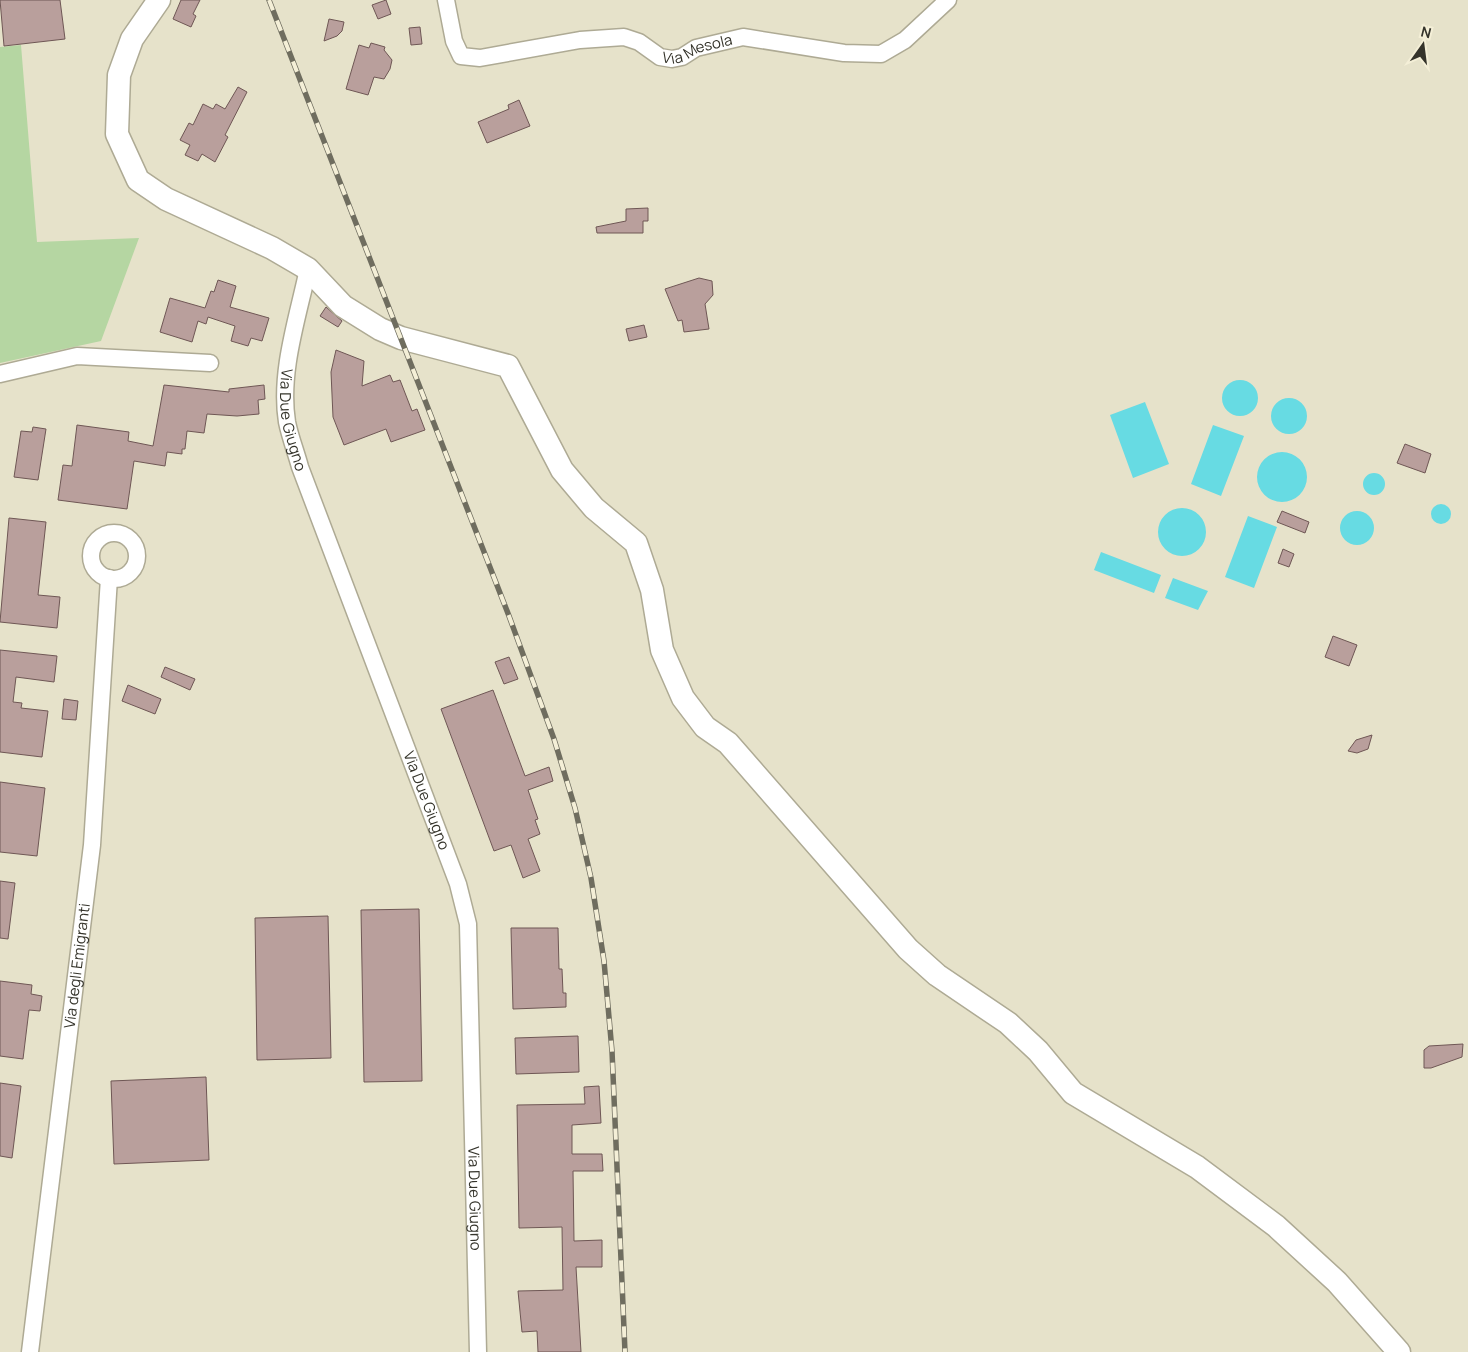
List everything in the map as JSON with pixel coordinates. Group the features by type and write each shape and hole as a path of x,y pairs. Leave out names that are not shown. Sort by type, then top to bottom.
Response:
{"street":[{"path":"159,0 132,39 119,75 117,134 138,180 166,199 272,248 308,269 343,306 380,329 402,338 508,366 562,470 594,508 636,543 652,590 662,650 683,698 705,727 728,743 908,949 937,975 1008,1023 1038,1051 1073,1093 1197,1167 1276,1226 1337,1282 1399,1352"},
{"name":"Via Mesola","path":"446,0 454,41 461,56 480,58 580,40 624,37 639,42 660,57 672,59 682,57 696,48 743,37 844,53 881,54 906,40 948,0"},
{"name":"Via Due Giugno","path":"308,269 291,346 286,386 287,421 300,467 458,884 468,924 478,1352"},
{"path":"0,374 77,356 210,362"},
{"name":"Via degli Emigranti","path":"30,1352 92,845 109,578"}],"green space":[{"path":"21,45 37,242 139,238 101,341 0,363 0,47"}],"water":[{"path":"1240,380 1253,385 1258,398 1253,411 1240,416 1227,411 1222,398 1227,385"},
{"path":"1289,398 1302,403 1307,416 1302,429 1289,434 1276,429 1271,416 1276,403"},
{"path":"1145,402 1169,464 1133,478 1110,415"},
{"path":"1213,425 1244,436 1221,496 1191,484"},
{"path":"1277,452 1287,452 1300,459 1307,472 1307,482 1300,495 1287,502 1277,502 1268,498 1261,491 1257,482 1257,472 1261,463 1268,456"},
{"path":"1374,473 1384,480 1385,484 1378,494 1374,495 1364,488 1363,484 1370,474"},
{"path":"1437,504 1445,504 1451,510 1451,518 1445,524 1437,524 1431,518 1431,510"},
{"path":"1177,508 1187,508 1196,512 1202,518 1205,523 1205,541 1196,552 1187,556 1177,556 1168,552 1162,546 1158,537 1158,527 1162,518 1168,512"},
{"path":"1357,511 1369,516 1374,528 1369,540 1357,545 1345,540 1340,528 1345,516"},
{"path":"1248,516 1277,527 1254,588 1225,577"},
{"path":"1101,552 1161,575 1154,593 1094,570"},
{"path":"1173,578 1208,591 1198,610 1165,598"}],"building":[{"path":"0,0 60,0 65,39 4,46"},
{"path":"181,0 200,0 193,14 196,16 191,27 173,19"},
{"path":"386,0 391,14 378,19 372,5"},
{"path":"329,19 344,22 342,31 337,36 324,41"},
{"path":"420,27 422,44 411,45 409,28"},
{"path":"371,43 385,47 384,50 392,60 390,69 384,79 374,77 368,95 346,89 359,45 369,48"},
{"path":"238,87 247,92 225,135 228,137 215,162 202,154 198,161 185,155 190,145 180,140 189,123 193,125 203,104 213,109 216,104 225,109"},
{"path":"519,100 530,126 487,143 478,122 509,109 508,105"},
{"path":"648,208 648,221 643,221 643,233 597,233 596,227 626,221 626,209"},
{"path":"699,278 712,281 713,295 705,304 709,329 684,332 682,320 678,321 665,289"},
{"path":"218,280 236,286 230,307 269,318 262,341 251,338 248,346 231,341 235,326 208,317 206,324 198,321 192,342 160,332 170,298 205,308 211,291 214,292"},
{"path":"326,307 342,321 338,327 320,316"},
{"path":"644,325 647,337 629,341 626,329"},
{"path":"336,350 364,361 362,386 390,375 393,382 400,380 412,411 417,409 425,430 391,442 386,429 344,445 333,417 331,372"},
{"path":"164,385 229,392 229,389 264,385 265,399 258,400 259,414 237,416 207,414 204,433 187,431 185,449 182,449 182,454 167,452 165,466 134,461 127,509 58,500 63,465 72,466 77,425 129,432 128,441 153,446"},
{"path":"33,427 46,429 38,480 14,477 21,431 32,432"},
{"path":"1405,444 1431,454 1425,473 1397,463"},
{"path":"1282,511 1309,522 1305,533 1277,522"},
{"path":"9,518 46,522 38,595 60,597 57,628 0,622"},
{"path":"1283,549 1294,554 1289,567 1278,563"},
{"path":"1333,636 1357,645 1349,666 1325,657"},
{"path":"0,650 57,656 54,682 16,677 13,702 22,703 21,708 48,711 42,757 0,752"},
{"path":"509,657 518,679 504,684 495,662"},
{"path":"165,667 195,679 190,690 161,677"},
{"path":"128,685 161,699 155,714 122,701"},
{"path":"493,690 525,776 549,767 553,781 528,790 538,819 535,820 540,834 528,839 540,871 523,878 511,845 494,851 441,709"},
{"path":"64,699 78,701 76,720 62,719"},
{"path":"1372,735 1368,749 1357,753 1348,751 1356,740"},
{"path":"0,782 45,788 37,856 0,852"},
{"path":"0,881 15,883 8,939 0,938"},
{"path":"419,909 422,1081 364,1082 361,910"},
{"path":"328,916 331,1058 257,1060 255,918"},
{"path":"511,928 558,928 559,969 562,969 563,993 566,993 566,1007 513,1009"},
{"path":"0,981 32,985 31,994 42,996 40,1011 29,1010 23,1059 0,1056"},
{"path":"578,1036 579,1072 516,1074 515,1038"},
{"path":"1463,1044 1462,1057 1431,1068 1424,1068 1424,1050 1429,1046"},
{"path":"206,1077 209,1160 114,1164 111,1081"},
{"path":"0,1083 21,1086 12,1158 0,1156"},
{"path":"599,1086 601,1123 572,1125 572,1154 602,1154 603,1171 573,1171 574,1241 602,1240 602,1267 576,1267 581,1352 538,1352 537,1331 522,1332 518,1291 563,1290 562,1227 519,1228 517,1105 585,1104 584,1087"}],"railway":[{"path":"269,0 509,616 554,739 575,808 591,878 604,961 612,1051 625,1352"}]}
